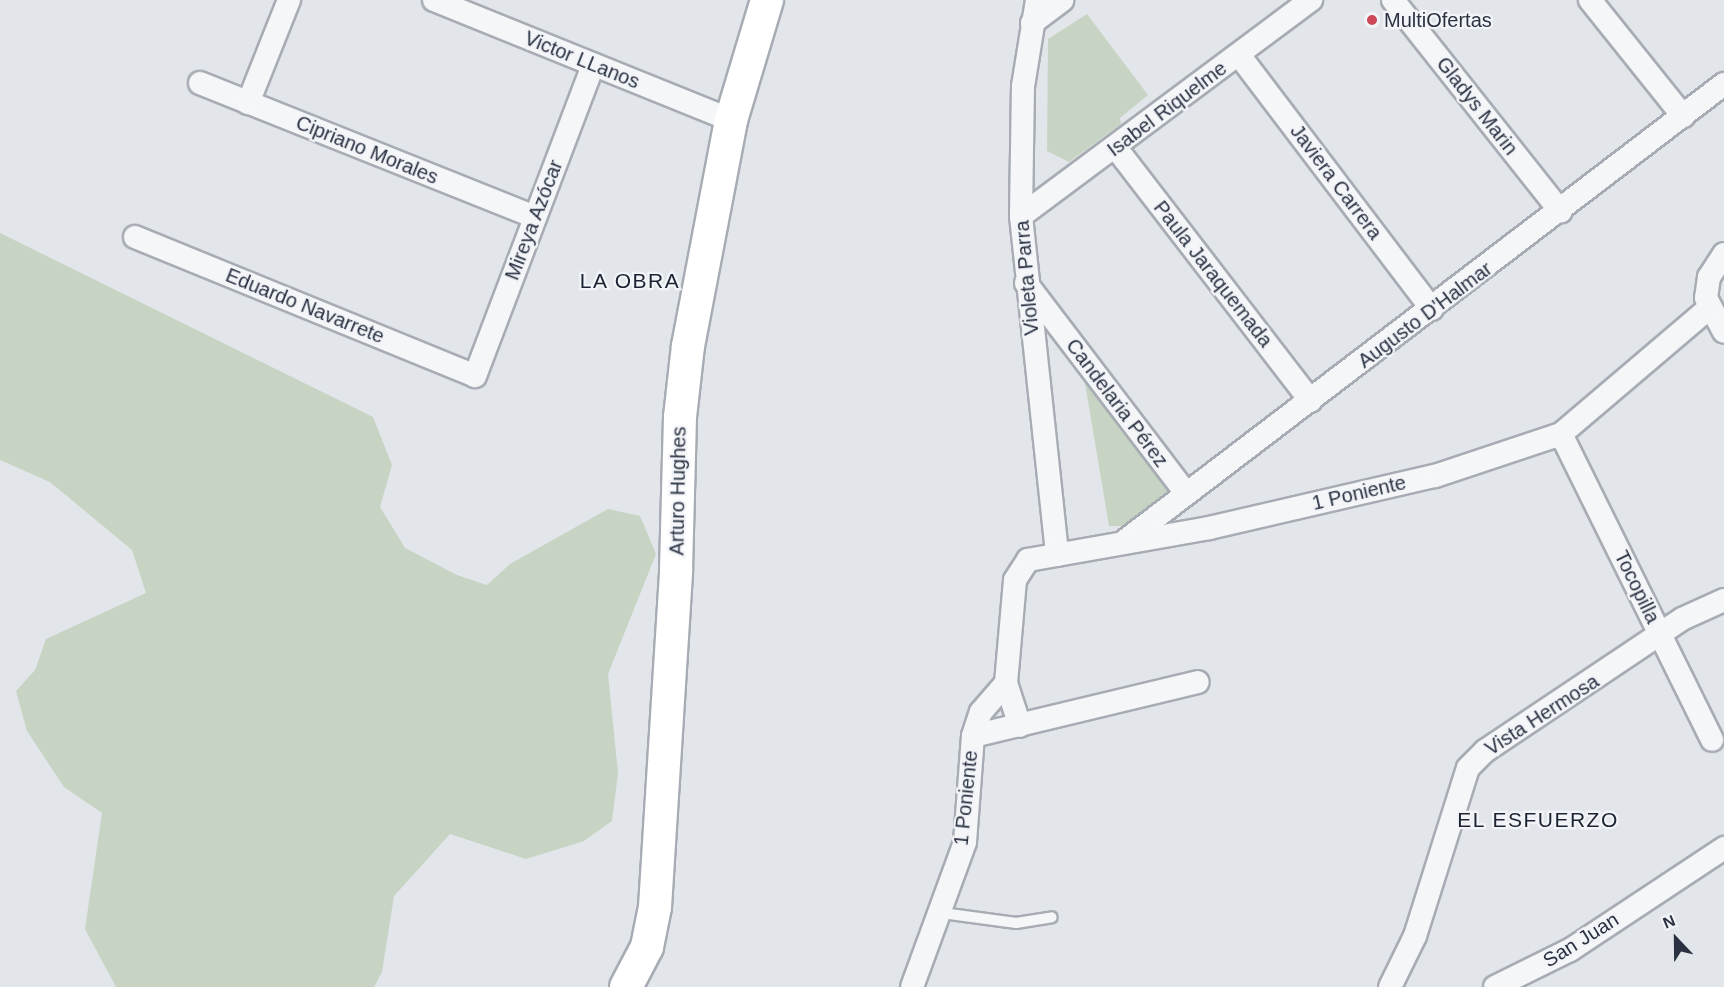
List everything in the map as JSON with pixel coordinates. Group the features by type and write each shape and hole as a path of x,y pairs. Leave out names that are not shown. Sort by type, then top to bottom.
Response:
{"street":[{"path":"248,103 289,0"},
{"name":"Victor LLanos","path":"434,0 731,120"},
{"name":"Arturo Hughes","path":"627,986 647,947 653,917 676,570 680,417 699,275 731,120 767,0"},
{"name":"Violeta Parra","path":"1037,0 1023,86 1021,216 1025,282 1057,555"},
{"path":"1032,23 1062,0"},
{"name":"Isabel Riquelme","path":"1021,216 1116,148 1311,0"},
{"name":"Gladys Marin","path":"1394,0 1561,212"},
{"path":"1590,0 1683,116"},
{"name":"Javiera Carrera","path":"1239,55 1432,309"},
{"name":"Mireya Azócar","path":"475,376 593,64"},
{"name":"Cipriano Morales","path":"200,83 535,217"},
{"name":"Augusto D'Halmar","path":"1124,542 1561,212 1724,84"},
{"name":"Paula Jaraquemada","path":"1116,148 1311,401"},
{"name":"Eduardo Navarrete","path":"135,237 475,376"},
{"path":"1724,254 1706,287 1708,309 1724,332"},
{"name":"Candelaria Pérez","path":"1025,282 1187,494"},
{"name":"1 Poniente","path":"1020,726 1006,683 1015,580 1028,560 1435,476 1561,434 1708,309"},
{"name":"Tocopilla","path":"1561,434 1712,740"},
{"name":"Vista Hermosa","path":"1390,987 1415,936 1468,768 1485,751 1661,636 1682,619 1724,600"},
{"path":"973,736 1198,682"},
{"name":"1 Poniente","path":"912,987 942,913 965,842 973,736 981,712 1006,683"},
{"name":"San Juan","path":"1495,987 1570,950 1724,848"}],"lane":[{"path":"942,913 1016,923 1052,917"}],"green space":[{"path":"1087,14 1148,95 1120,118 1121,124 1069,162 1047,151 1048,39"},
{"path":"0,233 373,417 392,465 380,507 405,548 457,575 487,585 510,564 608,509 640,516 656,554 608,674 618,773 612,821 584,841 526,859 450,834 394,896 382,972 374,987 116,987 85,929 102,813 64,787 27,731 16,691 35,670 46,639 146,593 132,550 50,482 0,460"},
{"path":"1083,371 1173,496 1145,519 1125,526 1109,526"}],"place":[{"name":"MultiOfertas","path":"1372,20"}],"district":[{"name":"LA OBRA","path":"630,281"},
{"name":"EL ESFUERZO","path":"1538,820"}]}
